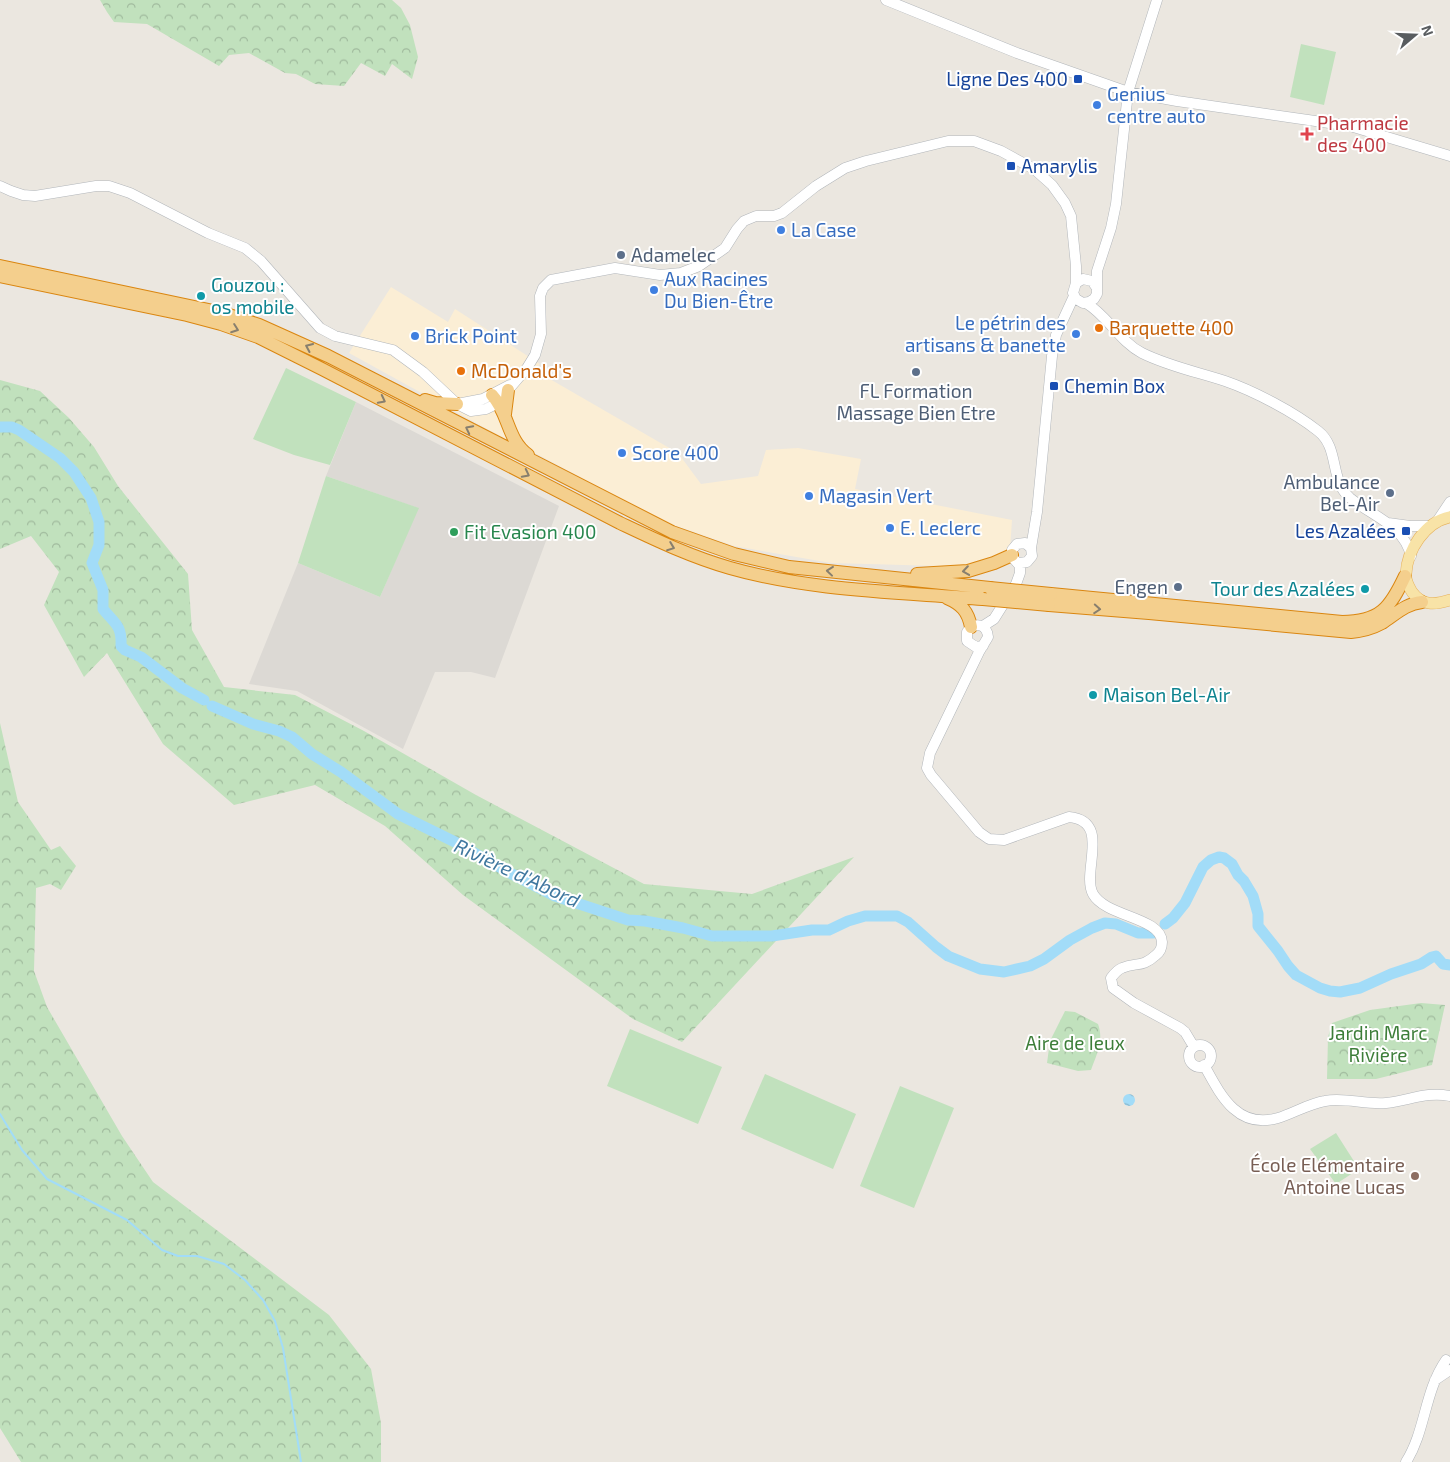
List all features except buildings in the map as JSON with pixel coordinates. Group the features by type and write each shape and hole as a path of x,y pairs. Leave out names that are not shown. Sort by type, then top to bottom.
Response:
{"highway":[{"path":"0,266 223,313 259,325 328,356 672,532 714,548 755,559 789,567 879,576 986,593 1351,632 1371,628 1382,623 1402,608 1422,602"},
{"path":"0,276 222,324 258,337 666,545 730,568 787,581 946,598 958,603 981,629"},
{"path":"328,356 354,366 418,397 435,403 457,404"},
{"path":"505,414 512,386"},
{"path":"495,399 505,414 514,440 521,450 532,458 653,523"},
{"path":"879,576 968,571 994,563 1019,560"},
{"path":"1050,600 1132,599 1220,610 1358,622 1367,620 1382,611 1393,599 1405,576"},
{"path":"877,591 986,593"},
{"path":"1205,602 1220,610"}],"main road":[{"path":"886,0 1017,54 1128,92 1350,126 1450,156"},
{"path":"1063,318 1074,306 1092,301 1096,292 1097,271 1111,228 1116,204 1128,92 1157,0"},
{"path":"0,186 17,193 35,196 96,186 109,186 130,193 208,233 245,248 262,261 320,328 335,336 393,350 423,372 457,404 464,408 478,411 492,407 495,399 512,386 527,368 538,346 541,334 540,296 542,288 551,280 615,268 660,276 686,271 710,260 725,248 736,229 744,221 756,216 774,216 782,213 816,186 845,168 948,141 968,140 988,145 1017,159 1042,175 1059,193 1071,216 1076,266 1074,296 1056,335 1052,356 1035,527 1027,545 1032,556 1019,560"},
{"path":"1076,266 1087,279 1094,282 1099,309 1105,319"},
{"path":"1076,283 1087,279 1097,271"},
{"path":"1074,296 1105,319 1124,340 1141,352 1163,362 1226,381 1283,408 1318,430 1328,441 1336,477 1342,490 1349,497 1387,522 1404,538 1411,556"},
{"path":"1450,502 1418,540 1405,576 1410,589 1422,602 1435,604 1450,600"},
{"path":"1387,522 1410,526 1434,523 1450,517"},
{"path":"976,661 972,646 966,638 967,632 981,629 1019,586 1019,560 1014,546 1027,545"},
{"path":"981,629 988,641 983,646 930,754 927,768 979,832 989,838 1004,840 1069,817 1079,819 1085,823 1090,830 1093,840 1090,884 1096,898 1110,909 1154,927 1161,937 1162,943 1159,953 1149,962 1123,967 1118,970 1111,978 1113,988 1134,1003 1180,1028 1185,1032 1194,1047"},
{"path":"972,646 983,646"},
{"path":"1200,1045 1209,1050 1210,1060 1204,1065 1198,1066 1190,1060 1190,1051 1194,1047 1200,1045"},
{"path":"1204,1065 1222,1096 1237,1112 1252,1118 1269,1120 1325,1101 1347,1100 1385,1103 1430,1094 1450,1096"},
{"path":"1406,1462 1419,1431 1434,1381 1449,1363"}],"shaded area":[{"path":"391,287 448,322 455,309 540,364 536,371 678,453 701,484 758,476 766,450 798,448 861,459 855,489 1012,520 1009,564 985,573 961,578 940,566 831,563 734,546 662,521 507,440 349,353"},
{"path":"356,402 559,506 495,678 471,672 435,672 403,749 297,691 249,684 298,563 380,597 418,508 326,476"}],"green space":[{"path":"100,0 392,0 401,8 410,25 418,57 412,79 392,64 385,76 361,63 344,86 315,84 296,74 285,73 249,53 229,55 219,66 147,24 114,22"},
{"path":"1301,44 1336,52 1324,105 1290,97"},
{"path":"286,368 356,402 330,465 294,455 253,439"},
{"path":"0,380 40,391 69,418 94,447 118,486 188,574 192,630 224,687 295,695 364,731 476,795 644,884 752,894 854,857 682,1042 633,1019 463,895 385,826 315,785 234,805 163,744 107,653 84,677 44,605 59,572 31,536 0,549"},
{"path":"326,476 419,508 380,597 298,563"},
{"path":"0,723 18,802 51,850 60,846 76,866 61,890 50,884 36,888 34,971 47,1007 122,1136 153,1182 329,1315 371,1369 381,1423 381,1462 21,1462 0,1428"},
{"name":"Jardin Marc Rivière","path":"1421,1003 1445,1005 1432,1065 1376,1079 1327,1079 1328,1037 1332,1023 1370,1010"},
{"name":"Aire de Ieux","path":"1065,1011 1075,1012 1098,1024 1100,1041 1091,1070 1078,1071 1047,1063 1050,1041"},
{"path":"630,1029 722,1067 698,1124 607,1086"},
{"path":"765,1074 856,1114 833,1169 741,1129"},
{"path":"900,1086 954,1108 914,1208 860,1186"},
{"path":"1336,1133 1359,1169 1336,1184 1310,1149"}],"water":[{"path":"1129,1094 1135,1100 1129,1106 1123,1100"}],"waterway":[{"name":"Rivière d'Abord","path":"0,427 12,427 19,430 60,458 74,472 91,498 99,522 99,545 92,563 103,590 103,609 119,629 121,646 125,650 141,657 182,688 204,700"},
{"name":"Rivière d'Abord","path":"212,706 253,724 279,731 292,737 312,754 341,772 398,814 455,842 510,873 555,896 628,920 683,928 712,936 772,936 812,930 829,930 848,921 865,916 897,916 908,922 948,956 980,969 1004,972 1030,966 1044,959 1070,940 1105,923 1116,924 1138,933 1153,933"},
{"name":"Rivière d'Abord","path":"1165,924 1173,918 1185,903 1203,867 1211,860 1219,857 1232,864 1244,881 1253,896 1258,914 1258,926 1288,966 1296,975 1320,988 1340,992 1360,988 1391,974 1421,964 1436,956 1443,964 1450,965"},
{"path":"0,1114 22,1150 47,1179 127,1220 162,1250 178,1256 197,1256 224,1264 245,1280 263,1300 275,1321 283,1348 301,1462"}],"place":[{"name":"Ligne Des 400","path":"1078,79"},
{"name":"Genius centre auto","path":"1097,105"},
{"name":"Pharmacie des 400","path":"1307,134"},
{"name":"Amarylis","path":"1011,166"},
{"name":"La Case","path":"781,230"},
{"name":"Adamelec","path":"621,255"},
{"name":"Aux Racines Du Bien-Être","path":"654,290"},
{"name":"Gouzou : os mobile","path":"201,296"},
{"name":"Barquette 400","path":"1099,328"},
{"name":"Le pétrin des artisans & banette","path":"1076,334"},
{"name":"Brick Point","path":"415,336"},
{"name":"McDonald's","path":"461,371"},
{"name":"FL Formation Massage Bien Etre","path":"916,372"},
{"name":"Chemin Box","path":"1054,386"},
{"name":"Score 400","path":"622,453"},
{"name":"Ambulance Bel-Air","path":"1390,493"},
{"name":"Magasin Vert","path":"809,496"},
{"name":"E. Leclerc","path":"890,528"},
{"name":"Les Azalées","path":"1406,531"},
{"name":"Fit Evasion 400","path":"454,532"},
{"name":"Engen","path":"1178,587"},
{"name":"Tour des Azalées","path":"1365,589"},
{"name":"Maison Bel-Air","path":"1093,695"},
{"name":"École Elémentaire Antoine Lucas","path":"1415,1176"}]}
